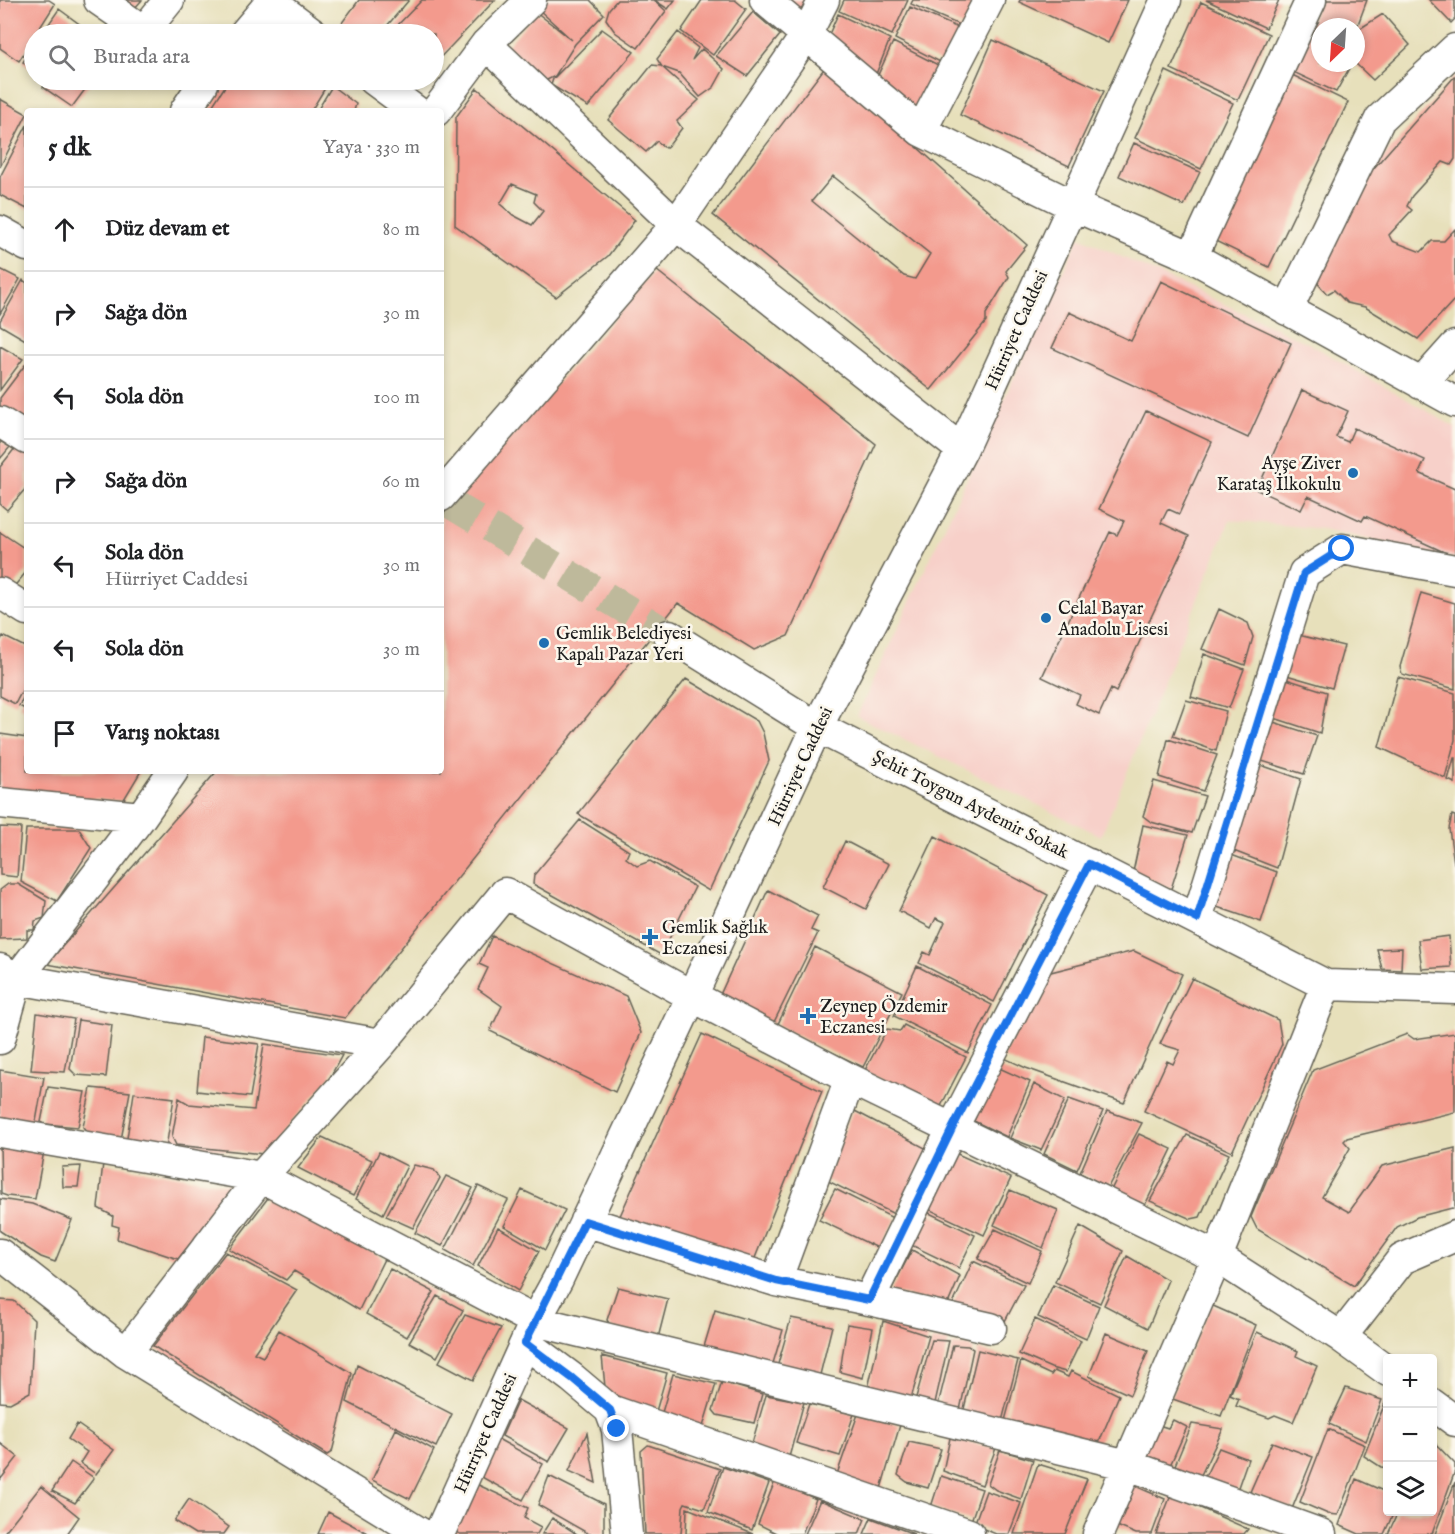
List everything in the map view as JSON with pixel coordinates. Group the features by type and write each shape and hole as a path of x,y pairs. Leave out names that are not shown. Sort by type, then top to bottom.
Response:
{"street":[{"path":"99,0 133,24"},
{"path":"152,24 169,0"},
{"path":"438,108 486,44 531,0"},
{"path":"765,0 921,131 1072,206 1192,257 1455,402"},
{"path":"444,499 676,225 806,35 824,0"},
{"path":"921,131 989,0"},
{"name":"Hürriyet Caddesi","path":"439,1534 530,1332 558,1279 817,727 962,450 1166,0"},
{"path":"1192,257 1311,0"},
{"path":"252,24 270,1 301,24"},
{"path":"486,44 676,225 962,450"},
{"path":"1287,310 1380,119 1455,49"},
{"path":"187,108 197,90"},
{"path":"388,90 412,108"},
{"path":"0,231 24,244"},
{"path":"1422,384 1455,346"},
{"path":"0,422 24,437"},
{"path":"1197,919 1304,573 1342,549 1455,570"},
{"path":"0,594 24,608"},
{"name":"Şehit Toygun Aydemir Sokak","path":"669,634 817,727 1326,985 1455,989"},
{"path":"0,1039 8,974 141,817 171,774"},
{"path":"0,803 141,817"},
{"path":"869,1300 952,1129 1089,864"},
{"path":"126,1353 261,1178 381,1044 505,893 692,996 850,1079 1217,1257 1341,1337 1383,1367"},
{"path":"8,974 381,1044"},
{"path":"1098,1534 1217,1257 1326,985"},
{"path":"776,1281 850,1079"},
{"path":"0,1132 261,1178 530,1332 1128,1465 1310,1532"},
{"path":"585,1221 776,1281 991,1328"},
{"path":"1341,1337 1401,1259 1455,1236"},
{"path":"0,1254 126,1353 422,1534"},
{"path":"530,1332 572,1378 610,1410 969,1534"},
{"path":"1437,1408 1455,1421"},
{"path":"610,1410 617,1429 627,1534"}],"shaded area":[{"name":"Celal Bayar Anadolu Lisesi","path":"1079,237 1308,343 1455,427 1455,559 1323,529 1230,520 1101,836 857,716"}],"building":[{"path":"0,0 49,0 55,4 42,24 24,24 24,53 19,61 0,48"},
{"path":"123,0 142,0 134,9"},
{"path":"359,0 409,0 389,24 341,24"},
{"path":"422,0 495,0 444,54 444,24 399,24"},
{"path":"544,0 590,0 604,14 575,44 555,76 543,82 502,52 536,12 572,40 538,9"},
{"path":"617,0 654,0 666,11 638,48 615,32 606,19 609,9"},
{"path":"654,0 675,0 668,9"},
{"path":"702,0 735,0 746,9 713,55 681,31"},
{"path":"781,0 818,0 806,19"},
{"path":"844,0 908,0 892,35 839,11"},
{"path":"913,0 977,0 964,27 911,4"},
{"path":"1020,0 1128,0 1108,43 1019,2"},
{"path":"1206,0 1279,0 1266,28"},
{"path":"1320,0 1367,0 1360,18 1312,18"},
{"path":"1429,0 1455,0 1455,19 1451,23"},
{"path":"1201,2 1269,34 1238,100 1171,69"},
{"path":"910,7 963,30 948,66 895,39"},
{"path":"59,9 79,24 49,24"},
{"path":"753,12 780,35 747,76 716,56"},
{"path":"838,14 890,39 874,79 826,41"},
{"path":"1383,14 1410,45 1373,80 1364,72 1365,25"},
{"path":"1311,20 1311,72 1347,72 1336,92 1289,70"},
{"path":"602,29 634,52 588,107 551,85 553,79"},
{"path":"678,32 698,48 692,60 702,49 724,69 714,87 700,97 679,73 662,67 657,59"},
{"path":"993,40 1104,91 1069,166 960,115"},
{"path":"893,42 946,69 924,112 873,86"},
{"path":"652,65 661,66 699,100 677,121 682,128 670,144 665,148 657,141 646,152 608,120"},
{"path":"826,66 1027,245 1006,271 1009,277 986,314 986,322 931,390 713,215","holes":["833,176 930,254 915,279 904,276 812,201"]},
{"path":"1166,71 1233,103 1201,169 1135,138"},
{"path":"1286,72 1348,102 1269,267 1207,237"},
{"path":"1455,76 1455,159 1451,165 1443,162 1412,196 1407,206 1412,210 1389,235 1392,241 1421,252 1432,241 1444,241 1455,229 1455,299 1418,339 1365,307 1347,303 1334,290 1327,294 1314,279 1337,225 1356,205 1354,193"},
{"path":"477,88 635,220 608,256 556,297 455,225 456,117","holes":["512,184 536,194 534,202 543,211 532,225 513,215 500,204"]},
{"path":"47,90 85,90 72,107"},
{"path":"223,90 324,90 313,108 211,108"},
{"path":"330,90 337,90 356,104 355,108 319,108"},
{"path":"0,99 24,112 24,120 0,167"},
{"path":"24,131 24,207 0,195 0,177"},
{"path":"1134,143 1200,172 1184,206 1119,176"},
{"path":"0,269 20,279 0,314"},
{"name":"Gemlik Belediyesi Kapalı Pazar Yeri","path":"656,270 876,444 788,636 754,650 678,603 345,1018 47,964 214,774 444,774 444,514"},
{"path":"23,280 24,339 0,325 0,321"},
{"path":"1161,281 1291,343 1248,438 1052,348 1069,312 1131,341"},
{"path":"0,346 23,359 0,390"},
{"path":"24,366 24,421 2,412 0,398"},
{"path":"1302,390 1348,411 1336,437 1348,442 1354,428 1425,460 1419,473 1455,489 1455,557 1365,516 1362,521 1308,496 1301,510 1257,490"},
{"path":"1146,411 1212,442 1179,514 1168,509 1161,523 1189,536 1116,692 1111,689 1099,715 1076,704 1080,695 1042,677 1110,532 1117,535 1124,521 1099,509"},
{"path":"0,441 10,447 0,459"},
{"path":"19,443 24,447 24,490 7,510 0,504 0,467"},
{"path":"0,532 24,548 24,575 7,595 0,590"},
{"path":"1421,593 1455,603 1455,689 1402,674 1400,667"},
{"path":"1219,609 1248,623 1253,637 1245,665 1202,649"},
{"path":"1290,633 1344,646 1332,688 1290,676 1279,669"},
{"path":"3,636 24,646 24,687 15,704 0,696 0,641"},
{"path":"1204,654 1244,669 1229,708 1191,697"},
{"path":"1280,677 1327,692 1320,733 1265,715"},
{"path":"1398,677 1455,693 1455,740 1445,778 1379,747"},
{"path":"686,679 757,721 763,733 769,761 709,891 578,814"},
{"path":"24,696 24,708 19,706"},
{"path":"1186,700 1226,711 1216,751 1173,736"},
{"path":"1264,719 1317,736 1304,774 1252,758"},
{"path":"0,734 24,738 24,774 139,774 123,801 0,793"},
{"path":"1168,739 1217,755 1203,791 1159,777"},
{"path":"1455,758 1455,783 1448,780"},
{"path":"1252,762 1301,779 1277,868 1226,848"},
{"path":"1154,781 1205,796 1192,833 1151,822 1143,816"},
{"path":"1452,815 1455,816 1455,863 1449,829"},
{"path":"580,820 629,851 626,858 637,866 650,861 695,887 661,955 533,884 534,875"},
{"path":"1143,825 1188,835 1171,889 1133,872"},
{"path":"0,827 21,828 17,877 0,875"},
{"path":"26,829 79,829 91,848 57,901 21,882"},
{"path":"935,836 1048,895 994,1002 919,963 924,952 930,955 945,922 936,918 931,928 899,911"},
{"path":"845,841 889,864 866,909 823,887"},
{"path":"1226,853 1277,872 1261,922 1214,906"},
{"path":"8,884 18,884 46,901 44,918 35,921 34,930 27,930 27,938 0,939 0,890"},
{"path":"768,890 818,916 811,930 818,933 773,1024 719,997"},
{"path":"492,936 626,996 641,1033 615,1092 490,1031 502,1006 478,989 488,968 479,964"},
{"path":"1449,936 1451,967 1422,969 1418,940"},
{"path":"815,947 902,992 863,1067 777,1026"},
{"path":"1402,948 1401,970 1382,969 1377,949"},
{"path":"1134,951 1182,974 1124,1103 1026,1068 1002,1057 1047,973"},
{"path":"917,966 992,1005 968,1053 894,1016"},
{"path":"1192,978 1278,1020 1282,1044 1232,1152 1144,1111 1167,1061 1173,1064 1180,1050 1160,1044"},
{"path":"37,1013 74,1019 65,1072 31,1070"},
{"path":"78,1020 112,1025 106,1077 76,1075 70,1069"},
{"path":"904,1025 966,1057 940,1108 864,1072 887,1029 900,1031"},
{"path":"1455,1033 1455,1112 1347,1138 1344,1141 1350,1148 1322,1197 1349,1212 1382,1166 1455,1148 1455,1209 1417,1217 1397,1227 1354,1286 1257,1229 1251,1217 1313,1070 1407,1034 1414,1039"},
{"path":"702,1034 822,1091 753,1263 619,1218"},
{"path":"202,1037 259,1044 250,1097 197,1091"},
{"path":"264,1044 342,1055 329,1079 264,1154 176,1145 172,1137 179,1098 189,1104 254,1110"},
{"path":"997,1067 1030,1082 1007,1137 974,1121"},
{"path":"0,1070 44,1077 35,1127 0,1121"},
{"path":"1034,1084 1065,1100 1041,1150 1010,1138"},
{"path":"48,1087 85,1092 78,1127 41,1122"},
{"path":"91,1088 130,1092 121,1140 88,1133 83,1127"},
{"path":"134,1093 174,1098 166,1148 132,1143 127,1138"},
{"path":"1069,1099 1103,1111 1077,1170 1044,1154"},
{"path":"853,1110 929,1150 896,1215 824,1179"},
{"path":"1107,1111 1142,1123 1108,1187 1080,1173"},
{"path":"1139,1134 1172,1149 1145,1205 1111,1190"},
{"path":"1187,1135 1229,1154 1200,1217 1191,1219 1150,1201"},
{"path":"322,1137 372,1160 353,1196 298,1168"},
{"path":"0,1144 44,1151 35,1199 1,1194"},
{"path":"379,1152 407,1166 383,1214 356,1199"},
{"path":"953,1152 1011,1178 984,1235 924,1207"},
{"path":"103,1163 236,1186 178,1259 117,1239 119,1227 112,1225 113,1216 98,1208"},
{"path":"414,1165 434,1170 440,1178 413,1228 386,1216"},
{"path":"81,1166 78,1187 63,1187 62,1167"},
{"path":"446,1176 473,1188 442,1246 415,1233"},
{"path":"478,1186 508,1200 473,1266 445,1250"},
{"path":"835,1189 895,1219 880,1249 819,1220"},
{"path":"274,1190 384,1259 359,1310 294,1271 286,1280 229,1249"},
{"path":"522,1190 565,1210 545,1250 504,1226"},
{"path":"1010,1190 1058,1210 1043,1248 994,1225"},
{"path":"0,1199 32,1204 72,1220 55,1262 41,1257 0,1231"},
{"path":"923,1210 975,1235 959,1268 907,1243"},
{"path":"1080,1226 1123,1251 1100,1303 1055,1282"},
{"path":"498,1227 539,1251 518,1291 478,1266"},
{"path":"995,1229 1042,1251 1028,1283 978,1259"},
{"path":"912,1250 960,1276 947,1306 890,1292"},
{"path":"226,1252 297,1290 254,1353 263,1357 279,1330 352,1373 332,1452 327,1455 153,1346"},
{"path":"1127,1256 1168,1280 1148,1328 1104,1305"},
{"path":"973,1261 1024,1285 1005,1321 953,1304"},
{"path":"390,1269 434,1292 407,1337 366,1314"},
{"path":"1053,1285 1099,1306 1086,1339 1038,1317"},
{"path":"618,1287 668,1299 658,1338 612,1328 607,1320"},
{"path":"437,1296 463,1310 437,1357 409,1342"},
{"path":"0,1300 14,1301 34,1320 30,1392 10,1403 0,1402"},
{"path":"1211,1305 1256,1325 1221,1416 1170,1398"},
{"path":"715,1310 783,1330 771,1370 703,1350"},
{"path":"465,1315 501,1328 473,1380 439,1362"},
{"path":"791,1318 832,1326 818,1383 776,1371"},
{"path":"1035,1319 1081,1341 1066,1372 1019,1354"},
{"path":"883,1321 929,1336 910,1402 871,1392 869,1384"},
{"path":"847,1324 873,1328 863,1378 840,1372"},
{"path":"1257,1332 1298,1351 1296,1356 1317,1366 1293,1422 1275,1415 1269,1418 1236,1406 1239,1399 1230,1395"},
{"path":"1106,1333 1148,1351 1130,1395 1089,1376"},
{"path":"932,1340 949,1341 935,1403 915,1401"},
{"path":"953,1345 968,1346 973,1349 959,1415 937,1409"},
{"path":"978,1350 1018,1360 1001,1425 963,1413"},
{"path":"602,1356 667,1373 655,1415 609,1399 605,1387"},
{"path":"1021,1361 1051,1375 1054,1371 1068,1377 1071,1371 1119,1395 1094,1454 1003,1428"},
{"path":"357,1365 452,1414 436,1447 347,1402"},
{"path":"673,1374 716,1384 702,1430 661,1416"},
{"path":"722,1382 762,1394 754,1423 717,1415 713,1410"},
{"path":"1346,1388 1382,1400 1366,1441 1329,1424"},
{"path":"766,1395 804,1402 788,1461 750,1450"},
{"path":"518,1400 569,1428 549,1462 502,1436"},
{"path":"809,1404 854,1414 840,1456 796,1443"},
{"path":"1383,1408 1383,1467 1364,1456"},
{"path":"858,1414 900,1425 880,1492 835,1480"},
{"path":"1173,1420 1187,1427 1168,1470 1135,1459 1149,1422 1168,1428"},
{"path":"77,1424 114,1450 96,1474 80,1463 87,1452 68,1439"},
{"path":"1192,1424 1223,1429 1198,1481 1173,1470"},
{"path":"396,1429 434,1450 410,1499 372,1480"},
{"path":"1328,1429 1365,1445 1338,1515 1328,1514 1300,1502"},
{"path":"587,1433 596,1483 569,1471"},
{"path":"950,1438 996,1448 982,1485 943,1471"},
{"path":"498,1439 543,1464 523,1500 478,1475"},
{"path":"909,1442 941,1449 928,1488 907,1482 898,1475"},
{"path":"1272,1442 1313,1457 1292,1509 1250,1492"},
{"path":"0,1443 18,1457 0,1480"},
{"path":"648,1445 720,1469 704,1509 685,1503 681,1534 645,1534 641,1451"},
{"path":"1437,1445 1455,1464 1455,1471 1432,1534 1388,1534 1396,1516 1437,1516"},
{"path":"1219,1448 1248,1459 1236,1493 1203,1481"},
{"path":"1000,1450 1033,1460 1021,1499 996,1490 988,1484"},
{"path":"71,1462 94,1478 75,1503 52,1491"},
{"path":"1038,1464 1087,1479 1065,1534 1014,1534"},
{"path":"723,1467 769,1483 752,1530 708,1512"},
{"path":"549,1476 604,1504 604,1534 589,1534 538,1505"},
{"path":"941,1476 982,1489 971,1521 931,1507"},
{"path":"1356,1479 1383,1491 1383,1516 1392,1516 1384,1534 1359,1534 1339,1525"},
{"path":"775,1481 816,1499 802,1534 778,1534 758,1524"},
{"path":"1126,1482 1165,1499 1152,1534 1136,1534 1110,1523"},
{"path":"1455,1482 1455,1534 1435,1534"},
{"path":"474,1483 528,1508 524,1518 541,1527 537,1534 460,1534 452,1530"},
{"path":"41,1486 79,1517 67,1534 3,1534"},
{"path":"986,1491 1021,1503 1009,1534 996,1534 974,1525"},
{"path":"1171,1495 1248,1529 1244,1534 1156,1534"},
{"path":"189,1499 229,1527 224,1534 195,1534 174,1521"},
{"path":"820,1500 865,1519 859,1534 805,1534"},
{"path":"687,1508 753,1534 686,1534"},
{"path":"328,1512 369,1534 318,1534"},
{"path":"552,1518 577,1534 542,1534"},
{"path":"871,1518 914,1534 864,1534"}],"tunnel":[{"path":"451,504 669,635"}],"place":[{"name":"Ayşe Ziver Karataş İlkokulu","path":"1353,473"},
{"name":"Celal Bayar Anadolu Lisesi","path":"1046,618"},
{"name":"Gemlik Belediyesi Kapalı Pazar Yeri","path":"544,643"},
{"name":"Gemlik Sağlık Eczanesi","path":"650,937"},
{"name":"Zeynep Özdemir Eczanesi","path":"808,1016"}],"route":[{"path":"617,1429 610,1410 525,1343 585,1221 776,1281 869,1300 952,1129 1089,864 1197,919 1304,573 1342,549"}]}
